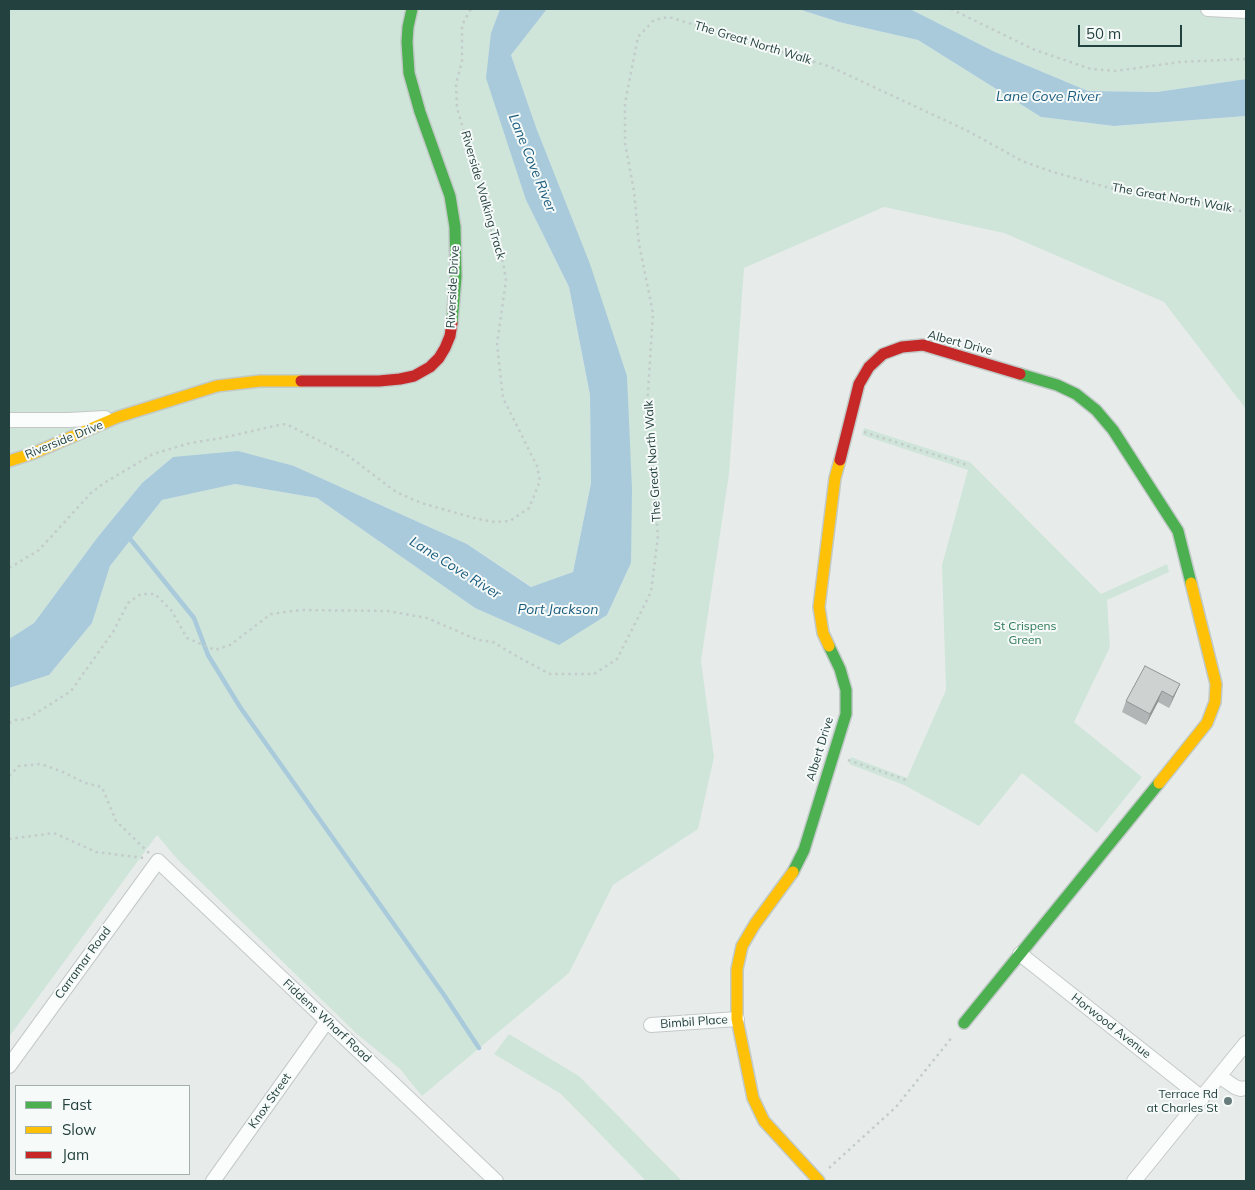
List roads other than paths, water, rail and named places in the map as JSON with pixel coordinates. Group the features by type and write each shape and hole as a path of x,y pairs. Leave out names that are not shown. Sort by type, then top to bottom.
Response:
{"street":[{"name":"Riverside Drive","path":"9,461 34,453 118,417 217,386 260,381 400,379 422,372 439,358 450,336 453,320 456,278 455,227 450,196 420,112 409,73 407,42 412,9"},
{"path":"1208,9 1246,12"},
{"name":"Albert Drive","path":"818,1180 764,1121 756,1106 737,1019 737,969 742,946 755,924 793,872 804,850 846,714 846,690 840,669 823,633 819,607 835,478 859,384 869,367 883,354 902,347 923,345 1056,385 1076,394 1096,410 1113,430 1178,530 1216,684 1215,702 1207,723 964,1023"},
{"name":"Riverside Drive","path":"9,420 69,420 118,417"},
{"name":"Fiddens Wharf Road","path":"158,860 496,1181"},
{"name":"Carramar Road","path":"9,1066 158,860"},
{"name":"Horwood Avenue","path":"1020,954 1202,1098"},
{"name":"Bimbil Place","path":"651,1025 737,1019"},
{"name":"Knox Street","path":"214,1181 327,1021"},
{"path":"1134,1181 1246,1044"},
{"path":"1219,1076 1234,1087 1246,1088"}],"water":[{"name":"Port Jackson","path":"500,9 547,9 511,55 537,130 590,264 627,376 632,489 631,563 607,615 559,645 475,608 317,498 235,484 162,500 110,566 92,623 49,675 9,688 9,639 34,623 97,538 142,483 173,457 238,451 294,466 467,544 531,587 573,572 591,483 590,395 569,287 526,200 486,78 491,33"},
{"name":"Lane Cove River","path":"798,9 910,9 995,52 1088,91 1157,92 1246,79 1246,116 1114,126 1041,117 918,40 839,22"}],"waterway":[{"path":"127,535 194,618 208,655 240,707 444,995 479,1048"}],"place":[{"name":"Terrace Rd at Charles St","path":"1228,1101"}],"park label":[{"name":"St Crispens Green","path":"1025,633"}]}
